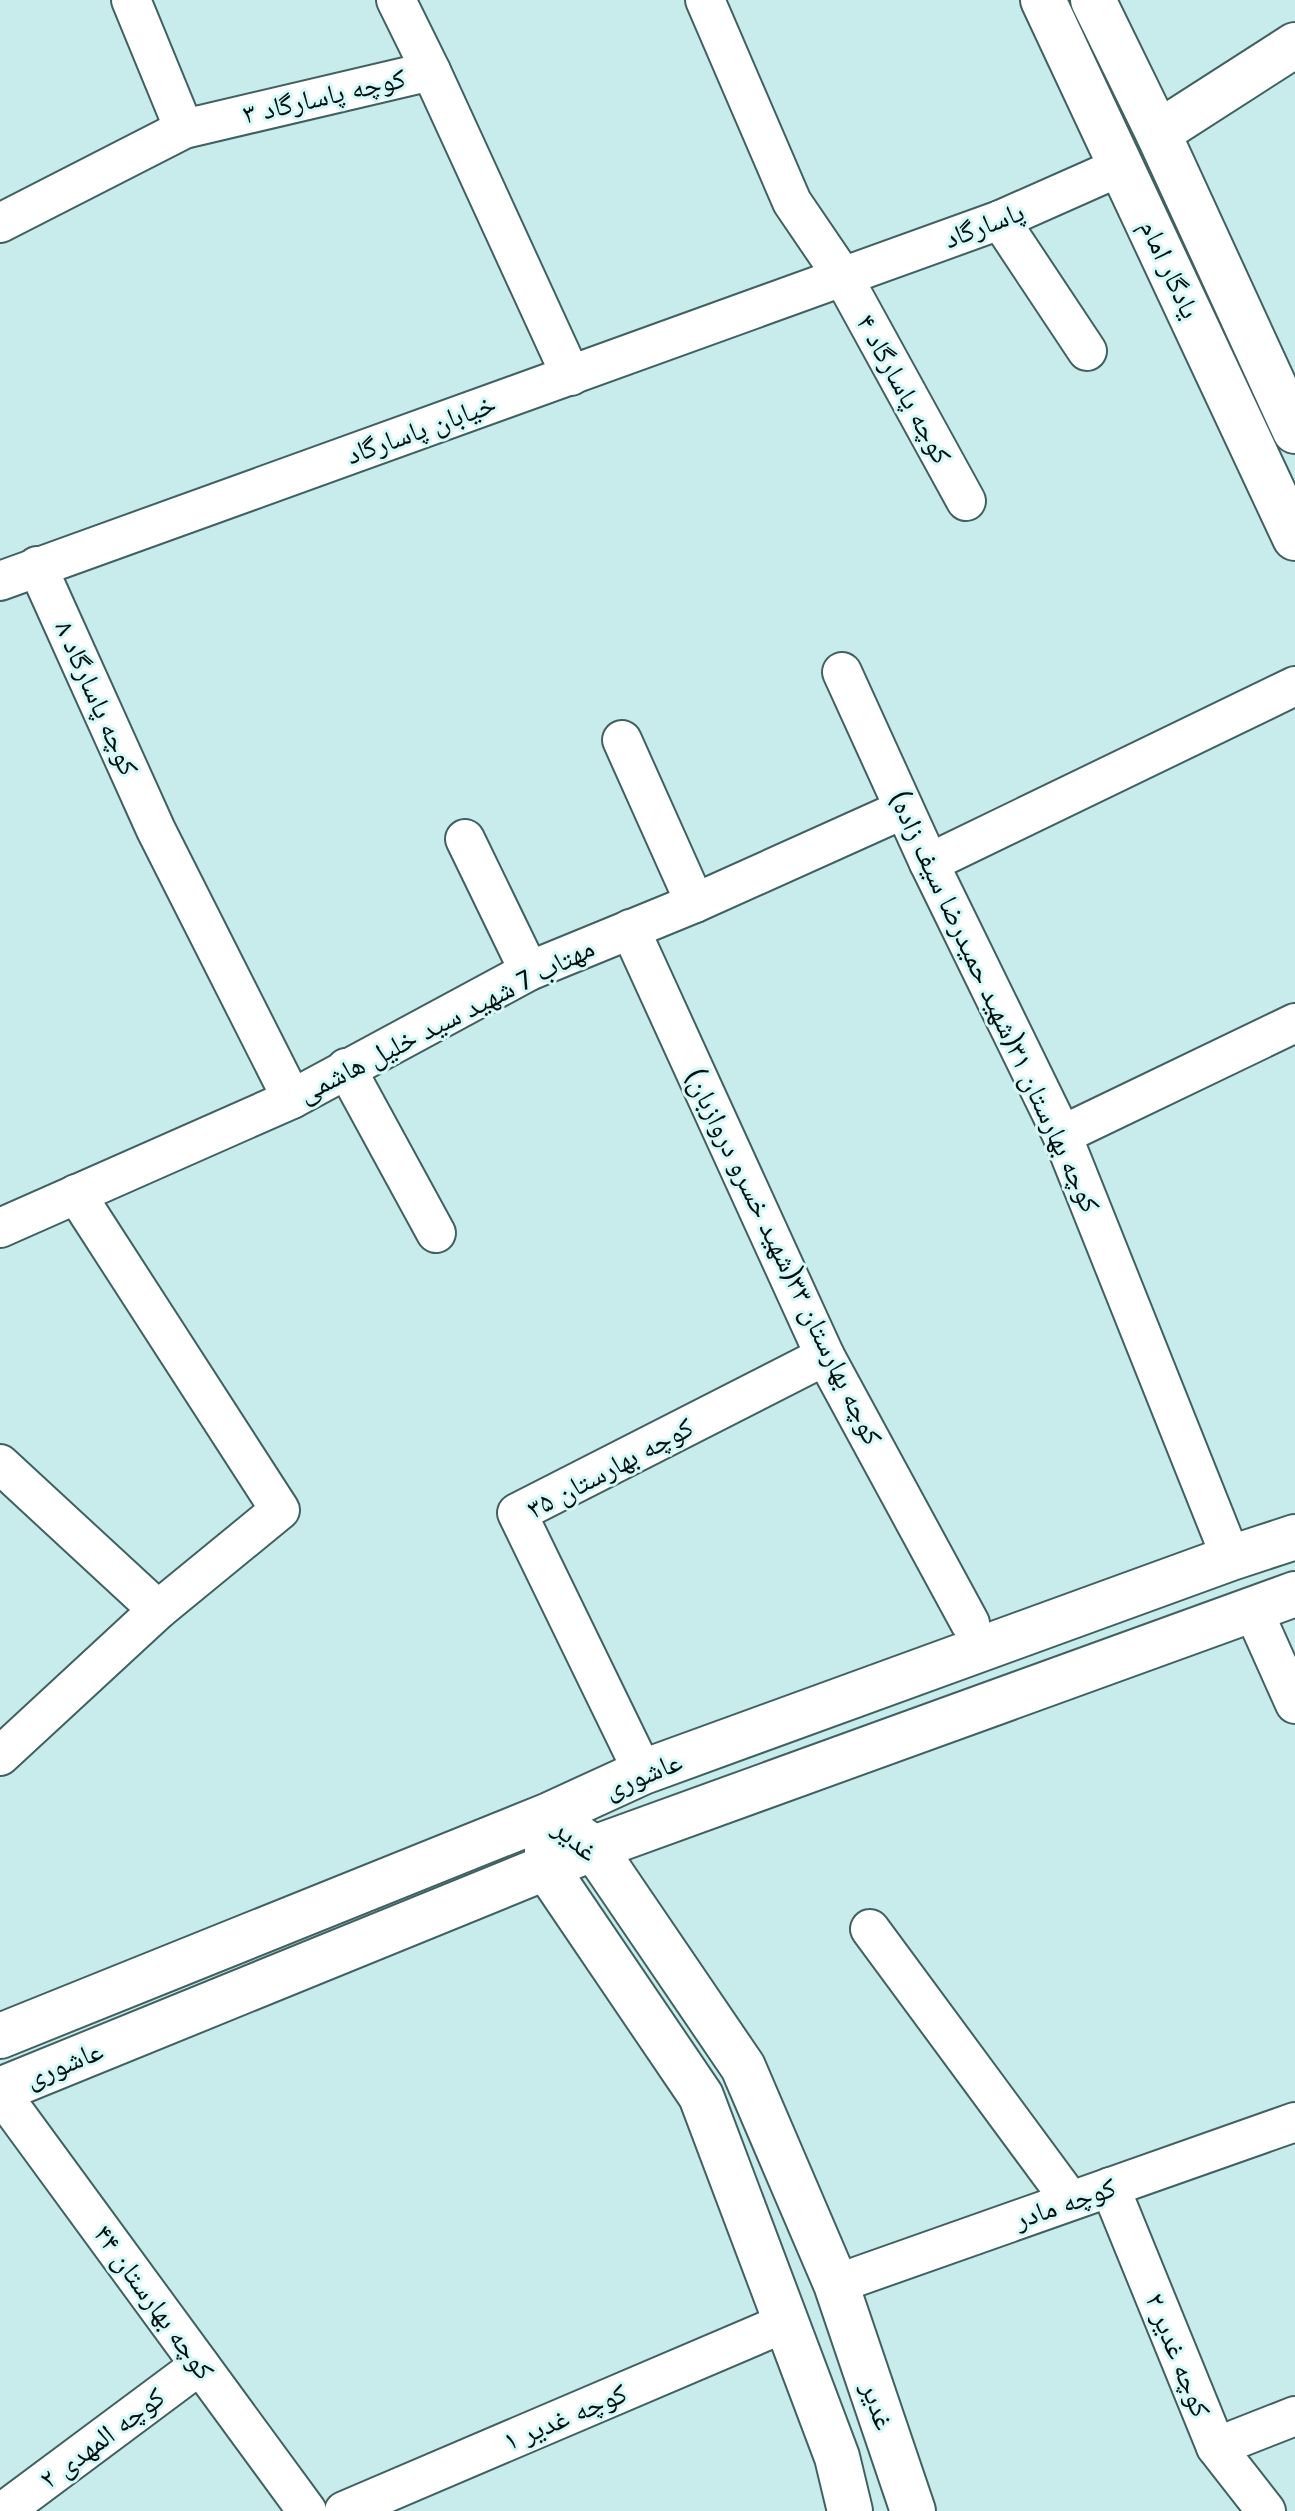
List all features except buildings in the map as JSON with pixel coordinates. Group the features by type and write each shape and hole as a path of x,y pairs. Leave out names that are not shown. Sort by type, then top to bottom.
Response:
{"street":[{"path":"131,0 184,129"},
{"path":"396,0 431,71"},
{"name":"کوچه پاسارگاد ۴","path":"705,0 792,202 843,277 966,501"},
{"name":"یادگار امام","path":"1043,0 1295,538"},
{"name":"یادگار امام","path":"1093,0 1158,133 1295,431"},
{"path":"1158,133 1295,45"},
{"name":"کوچه پاسارگاد ۳","path":"0,223 184,129 431,71 571,376"},
{"name":"پاسارگاد","path":"843,277 1000,220 1122,166"},
{"path":"1000,220 1087,351"},
{"name":"خیابان پاسارگاد","path":"0,581 843,277"},
{"name":"کوچه پاسارگاد ۸","path":"37,566 156,830 292,1099"},
{"name":"کوچه بهارستان ۳۱(شهید حمیدرضا سیف زاده)","path":"842,672 929,863 1062,1135 1231,1558"},
{"path":"929,863 1295,686"},
{"path":"622,740 695,903"},
{"name":"مهتاب 7 شهید سید خلیل هاشمی","path":"0,1228 292,1099 529,971 695,903 904,809"},
{"path":"465,839 529,971"},
{"name":"کوچه بهارستان ۳۳(شهید خسرو دروازبان)","path":"630,929 825,1356 970,1623"},
{"path":"1062,1135 1295,1023"},
{"path":"346,1068 436,1233"},
{"path":"0,1756 158,1610 280,1510 76,1194"},
{"name":"کوچه بهارستان ۳۵","path":"643,1772 517,1513 825,1356"},
{"path":"0,1464 158,1610"},
{"name":"عاشوری","path":"3,2030 547,1816 643,1772 1295,1537"},
{"name":"عاشوری","path":"0,2091 594,1848 1295,1594"},
{"path":"1252,1608 1295,1704"},
{"name":"غدیر","path":"547,1816 594,1848 743,2067 836,2284 913,2511"},
{"name":"غدیر","path":"547,1816 547,1869 701,2096 837,2457 850,2511"},
{"path":"870,1929 1070,2200"},
{"path":"701,2096 707,2080 724,2069 743,2067"},
{"name":"کوچه بهارستان ۴۴","path":"0,2091 307,2511"},
{"name":"کوچه مادر","path":"836,2284 1295,2122"},
{"name":"کوچه غدیر ۲","path":"1110,2187 1216,2447 1266,2511"},
{"name":"کوچه غدیر ۱","path":"344,2511 787,2322"},
{"name":"کوچه المهدی ۲","path":"4,2511 200,2365"},
{"path":"1216,2447 1295,2416"}]}
